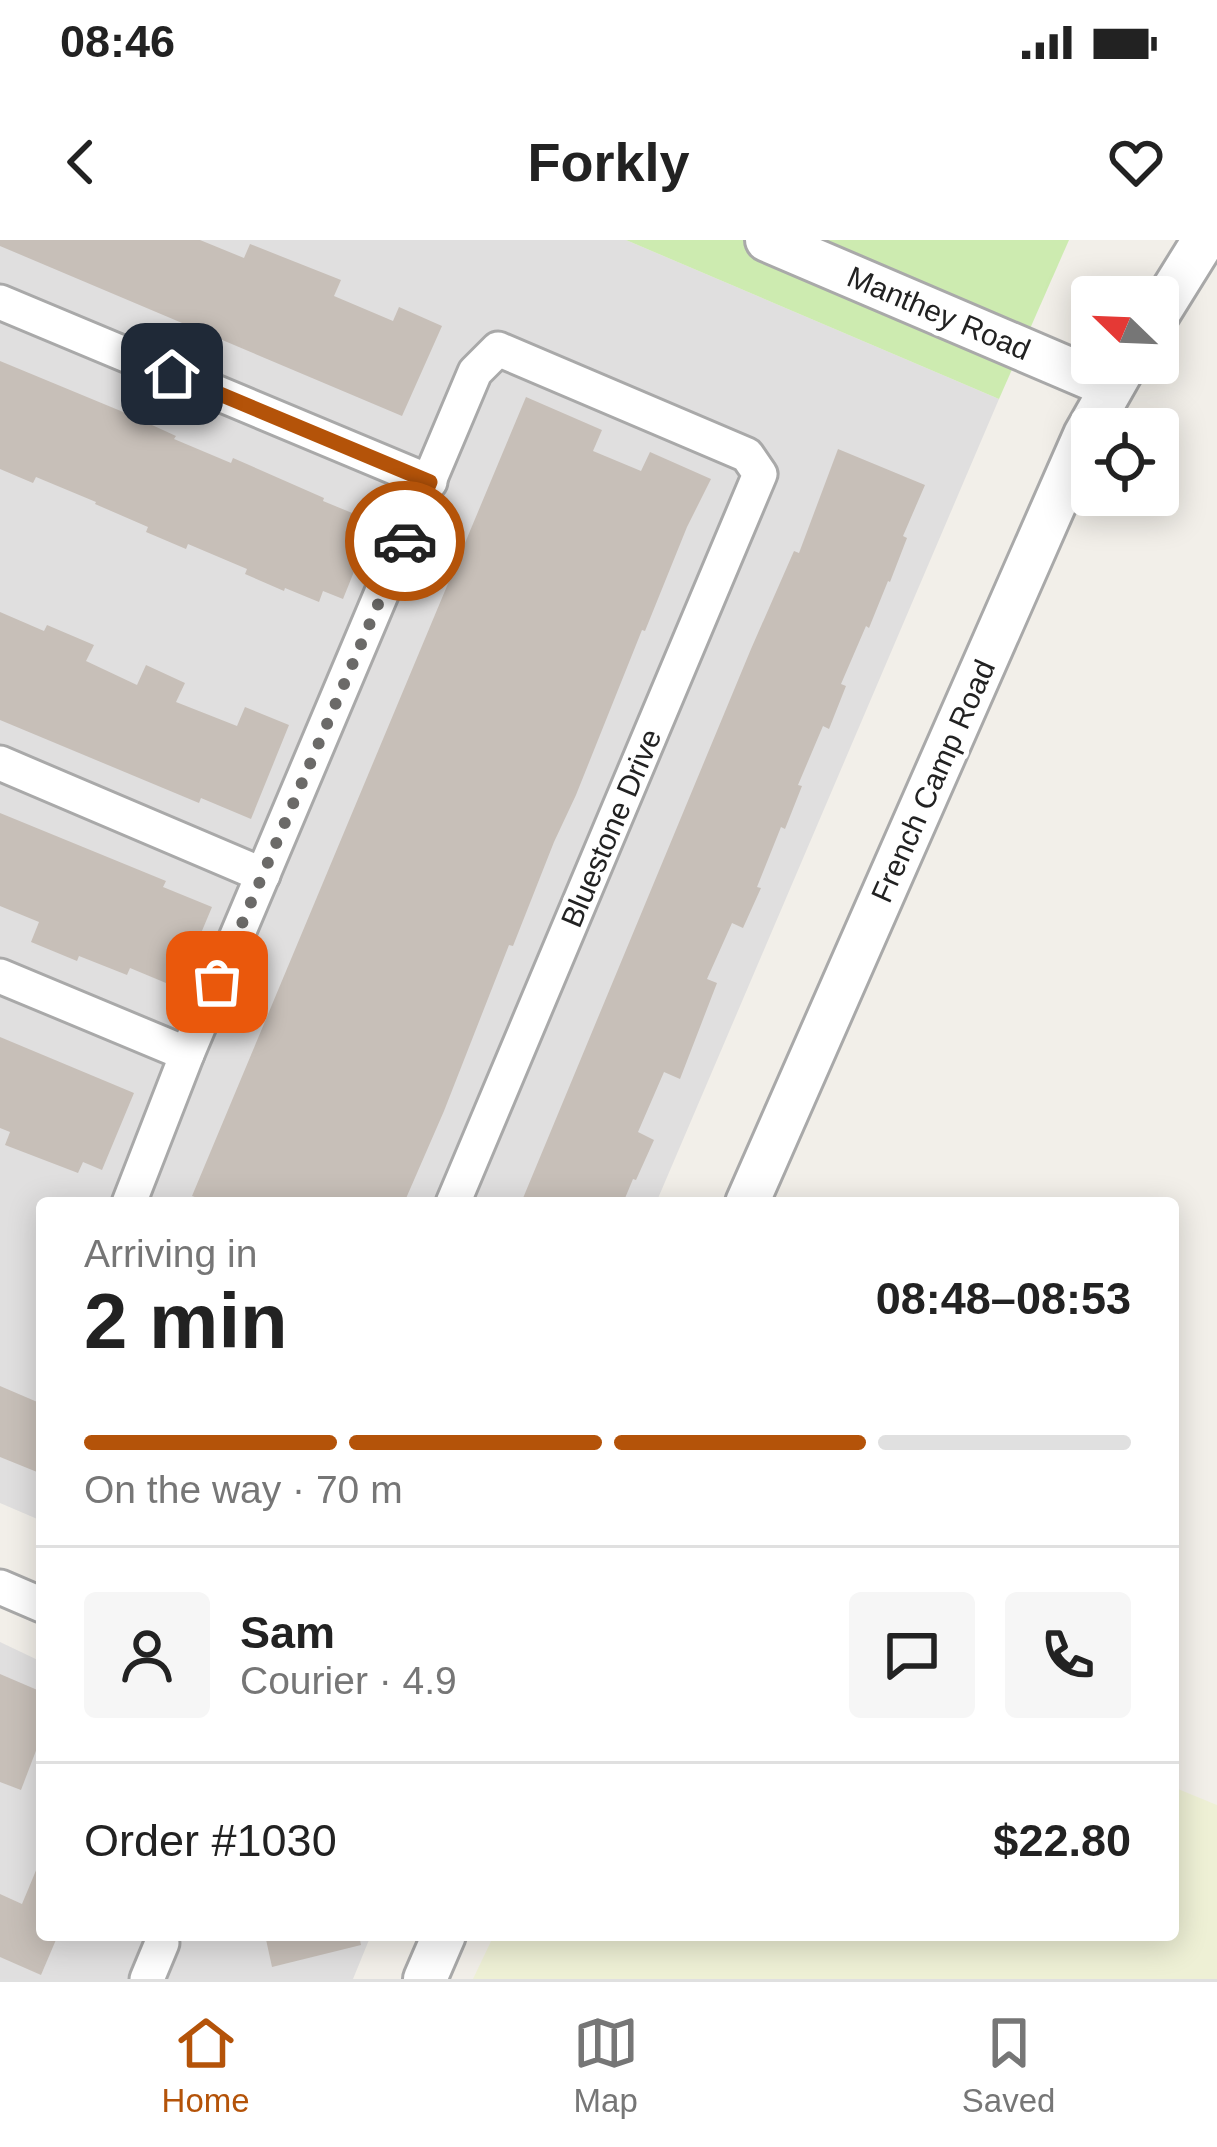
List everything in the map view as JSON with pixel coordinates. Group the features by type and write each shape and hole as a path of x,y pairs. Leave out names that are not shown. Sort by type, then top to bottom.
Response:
{"street":[{"name":"Manthey Road","path":"767,240 1071,357"},
{"path":"1179,280 1204,240"},
{"path":"0,302 430,482 187,1054 131,1197"},
{"name":"Bluestone Drive","path":"430,482 475,372 498,350 747,455 760,474 456,1197"},
{"name":"French Camp Road","path":"750,1197 1085,435 1114,384"},
{"path":"0,763 263,875"},
{"path":"0,976 187,1054"},
{"path":"0,1587 36,1602"},
{"path":"425,1979 441,1941"},
{"path":"147,1979 163,1942"}],"shaded area":[{"path":"0,240 626,240 999,399 659,1197 36,1197 36,1518 0,1503"},
{"path":"0,1642 36,1659 36,1941 369,1941 353,1979 0,1979"}],"green space":[{"path":"626,240 1069,240 999,399"},
{"path":"1179,1789 1217,1805 1217,1979 473,1979 491,1941 1179,1941"}],"building":[{"path":"0,240 200,240 244,258 250,244 341,280 334,296 393,321 399,307 442,326 402,416 0,246"},
{"path":"0,361 374,522 343,599 323,591 319,602 284,591 245,574 247,569 146,532 148,527 96,502 36,477 33,483 0,469"},
{"path":"526,397 602,430 593,451 641,471 650,452 711,479 642,630 407,1197 192,1196"},
{"path":"838,449 925,485 890,582 841,684 846,686 829,729 823,726 798,785 802,786 785,829 781,827 757,887 761,888 743,928 732,923 707,979 717,983 680,1079 664,1072 638,1132 654,1140 636,1180 626,1197 523,1197 751,649 794,551 799,553"},
{"path":"0,612 94,645 86,661 137,685 146,665 185,683 176,702 237,726 245,707 289,725 251,819 201,798 199,803 0,720"},
{"path":"0,813 166,881 163,887 212,907 178,988 130,968 127,975 31,942 39,922 0,906"},
{"path":"0,1037 134,1093 102,1170 83,1162 78,1173 5,1145 10,1132 0,1128"},
{"path":"0,1386 36,1401 36,1472 0,1457"},
{"path":"0,1674 36,1689 36,1751 21,1790 0,1782"},
{"path":"36,1870 36,1941 55,1941 41,1975 0,1957 0,1894 22,1904"},
{"path":"266,1941 360,1941 361,1945 272,1967"}],"way so far":[{"path":"217,982 405,541"}],"route":[{"path":"172,374 430,482 405,541"}]}
